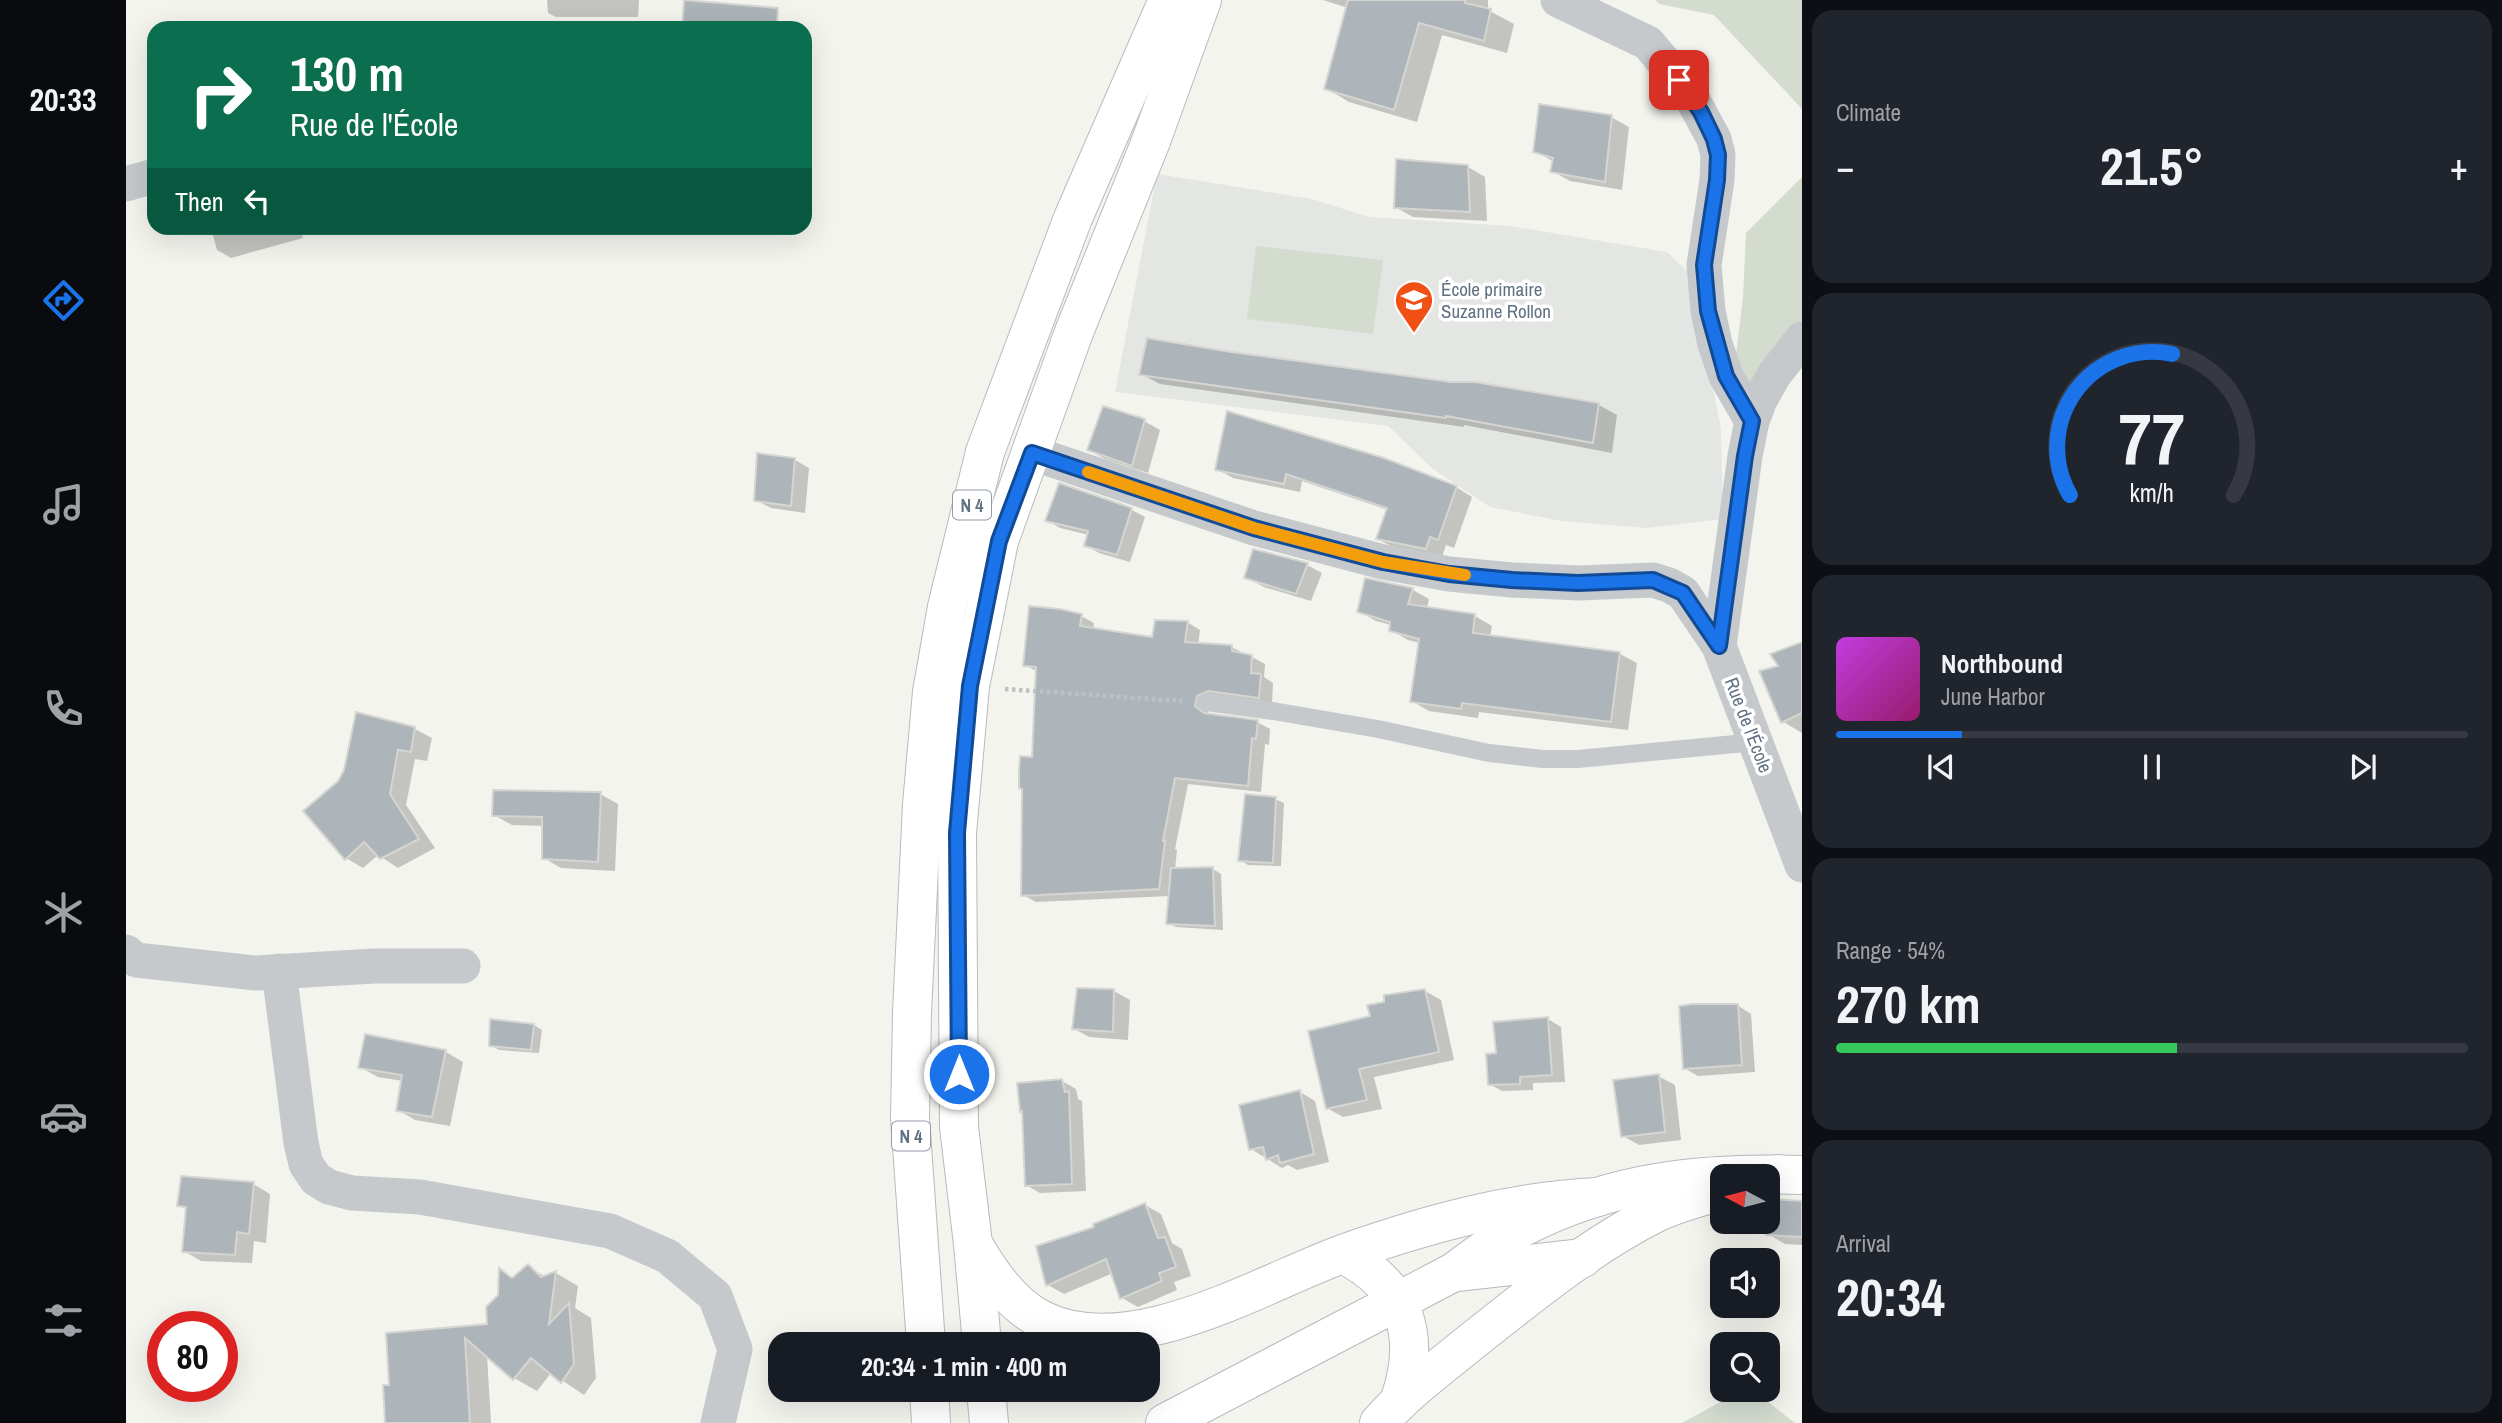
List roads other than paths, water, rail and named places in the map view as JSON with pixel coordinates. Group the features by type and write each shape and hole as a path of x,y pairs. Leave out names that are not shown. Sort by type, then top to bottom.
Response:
{"main road":[{"name":"N 4","path":"925,1332 910,1118 912,1013 922,805 932,691 945,619 985,452 1073,218 1168,0"},
{"name":"N 4","path":"981,1332 959,1127 957,833 970,686 999,541 1074,332 1151,141 1202,0"},
{"path":"1165,1423 1454,1272 1521,1228 1598,1197 1629,1186 1701,1176 1783,1175"},
{"path":"1389,1411 1491,1326 1583,1258 1656,1213 1710,1194"},
{"path":"973,1244 990,1274 1008,1294 1041,1319 1068,1329 1099,1332 1138,1330 1219,1306 1343,1254 1420,1228 1508,1206 1566,1198 1598,1197"},
{"path":"1343,1254 1366,1266 1384,1283 1397,1301 1408,1327 1411,1351 1408,1376 1389,1411"},
{"path":"1454,1272 1583,1258"},
{"path":"930,1402 931,1423"},
{"path":"987,1402 989,1423"}],"street":[{"path":"1558,0 1648,43 1688,91 1714,139 1718,155 1717,180 1704,265 1708,311 1726,376 1752,421"},
{"path":"126,184 147,178"},
{"path":"1719,646 1752,421 1774,375 1802,339"},
{"name":"Rue de l'École","path":"1032,453 1254,528 1383,562 1449,574 1512,580 1578,583 1653,580 1683,593 1719,646 1802,865"},
{"path":"126,952 136,960 256,973 374,966 463,966"},
{"path":"279,971 301,1143 306,1164 316,1179 329,1187 352,1193 420,1197 610,1231 667,1256 715,1296 735,1349 718,1423"}],"lane":[{"path":"1206,702 1378,729 1489,753 1543,759 1578,759 1756,742"}],"place":[{"name":"École primaire Suzanne Rollon","path":"1414,334"}]}
